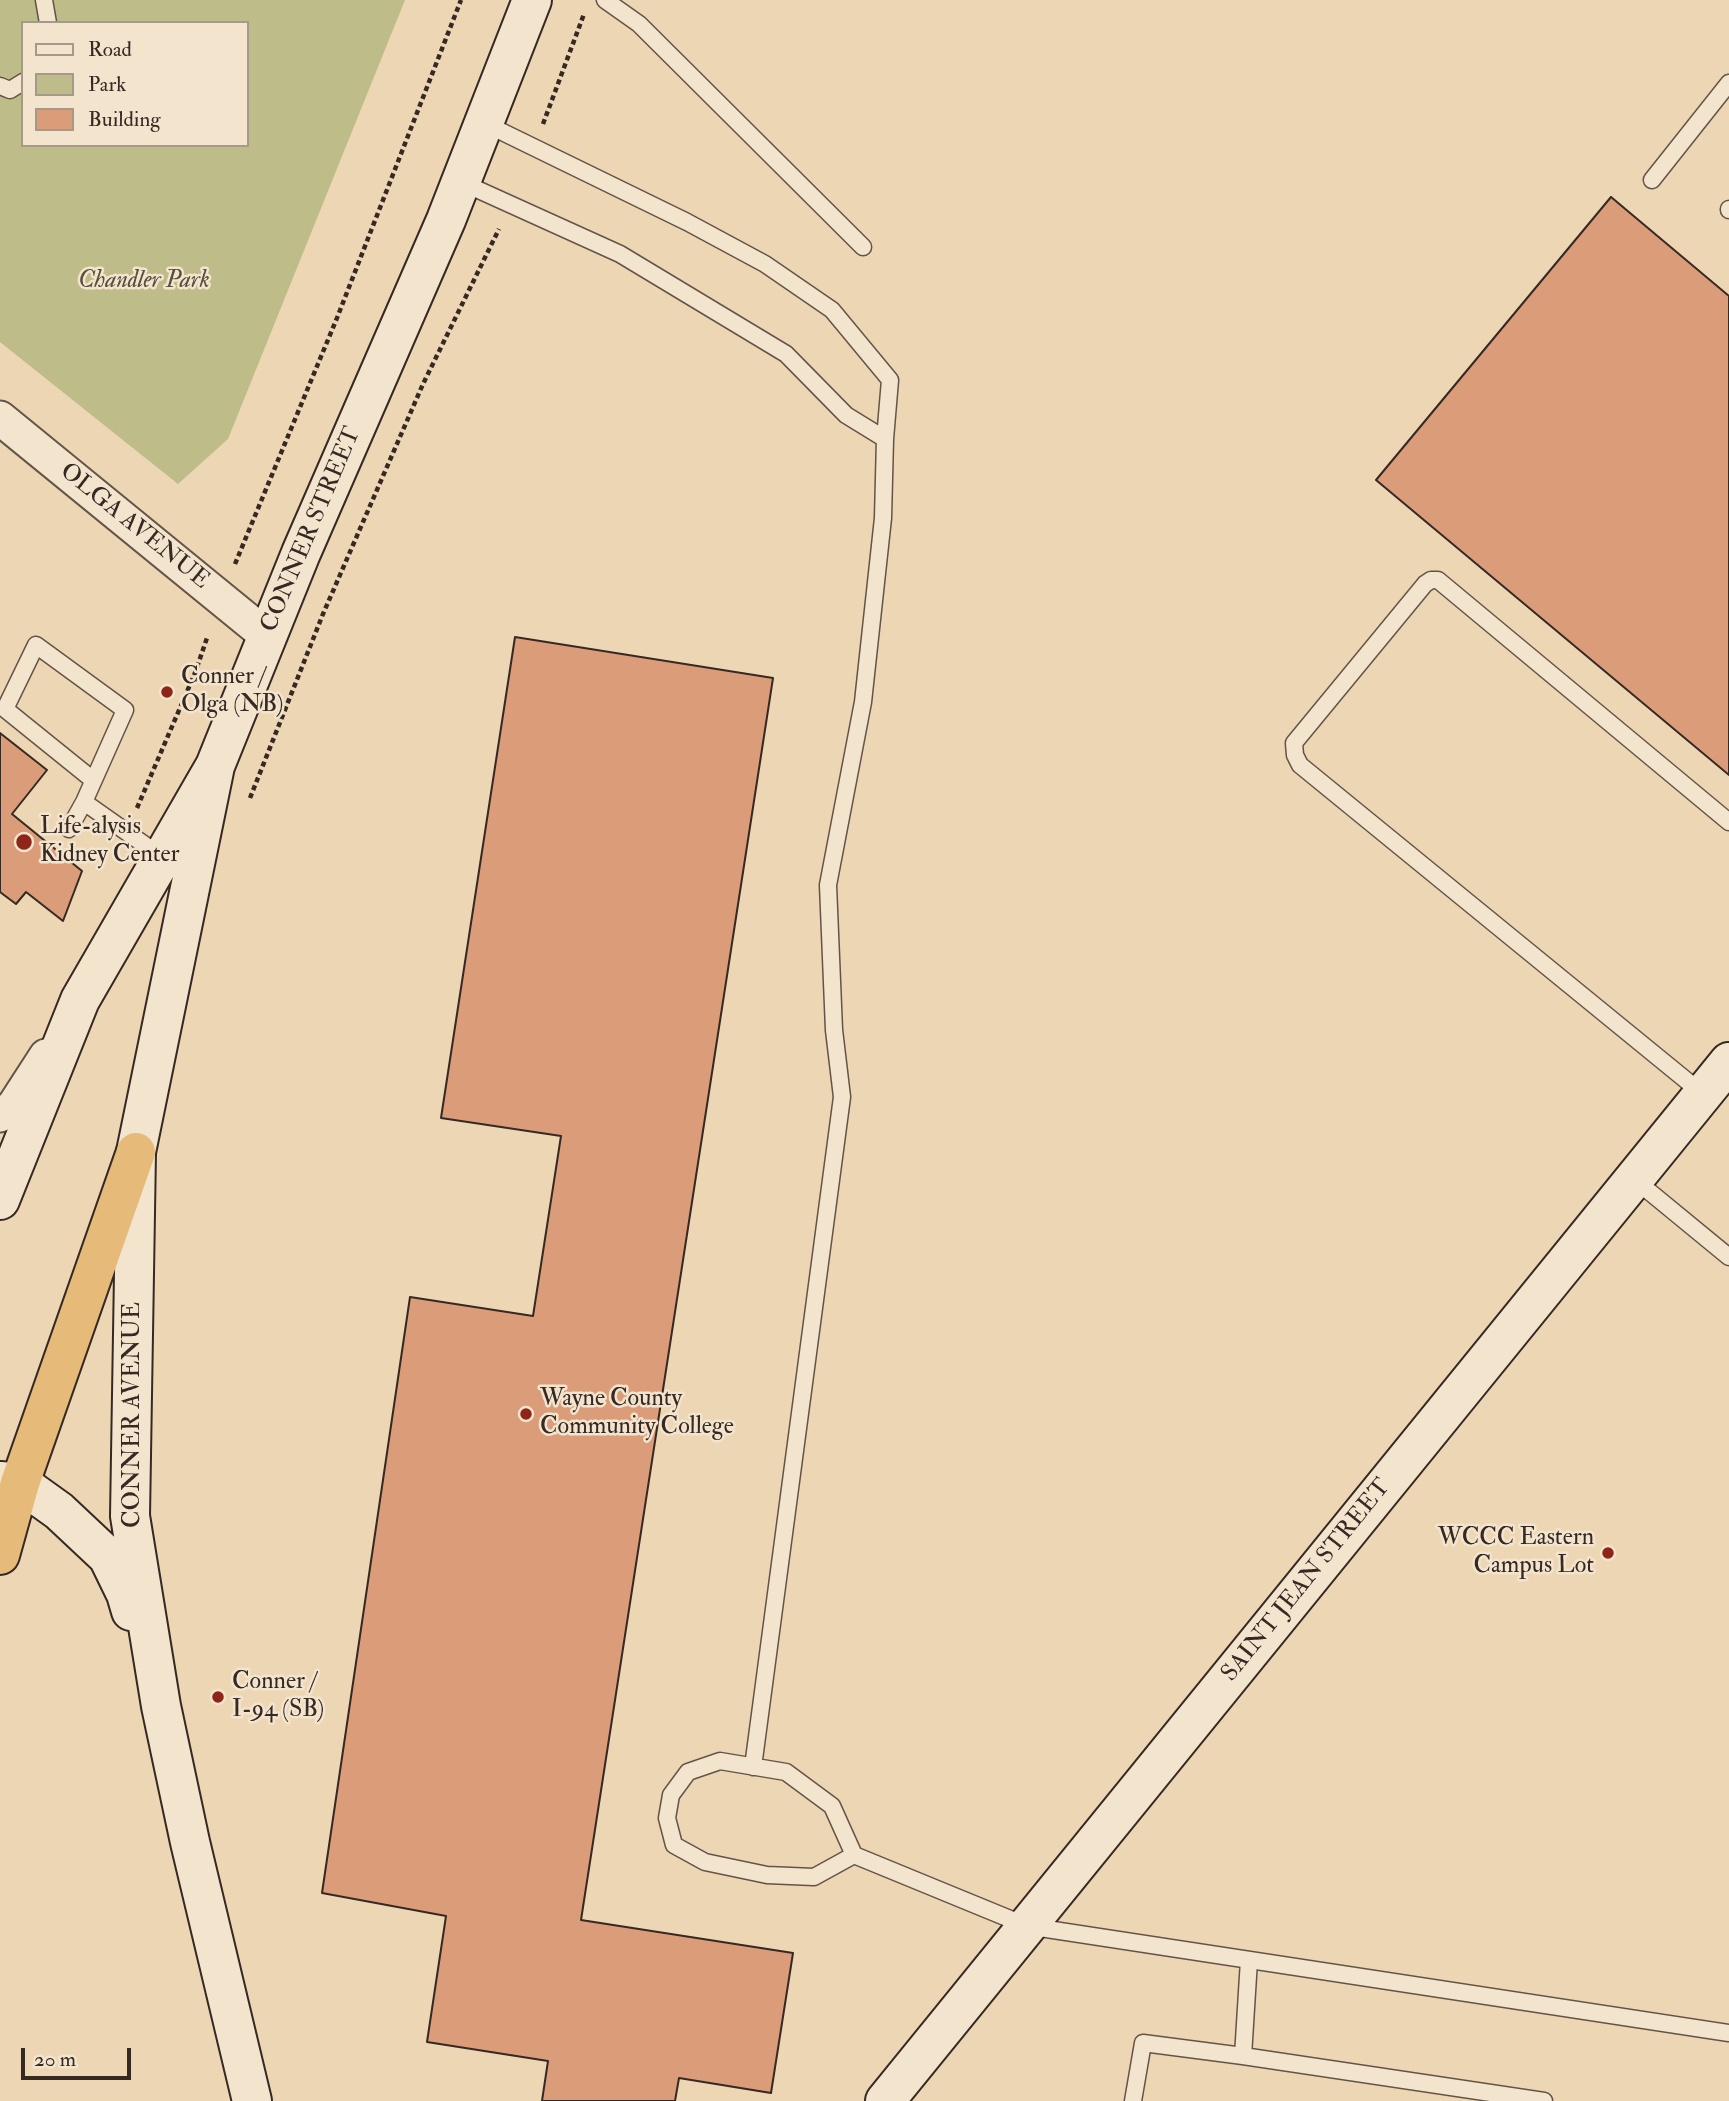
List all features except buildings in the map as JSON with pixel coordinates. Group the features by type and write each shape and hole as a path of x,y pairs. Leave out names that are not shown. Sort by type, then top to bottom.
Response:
{"highway":[{"path":"0,1555 10,1482 136,1152"}],"main road":[{"name":"CONNER STREET","path":"0,1200 80,1000 215,766 306,540 446,220 532,0"},
{"name":"CONNER AVENUE","path":"215,766 136,1152 130,1516 161,1706 190,1842 252,2101"},
{"name":"SAINT JEAN STREET","path":"885,2101 1729,1062"},
{"path":"10,1482 59,1511 108,1557 126,1594 161,1706"}],"street":[{"name":"OLGA AVENUE","path":"0,418 267,636"},
{"path":"0,1115 13,1107 80,1000"}],"lane":[{"path":"44,0 48,21"},
{"path":"605,0 639,24 863,247"},
{"path":"0,86 10,90 21,83"},
{"path":"1652,180 1729,83"},
{"path":"484,123 687,222 765,264 832,310 890,380 883,518 863,702 828,885 834,1030 842,1097 753,1767"},
{"path":"461,182 620,254 786,354 846,415 885,439"},
{"path":"1703,1094 1300,765 1295,755 1294,743 1425,584 1438,580 1729,822"},
{"path":"69,829 84,803 125,710 36,645 5,709 93,780"},
{"path":"84,803 163,857"},
{"path":"1634,1179 1729,1257"},
{"path":"854,1855 814,1877 767,1875 705,1862 674,1844 667,1818 671,1795 688,1772 720,1761 786,1772 832,1806 854,1855 1027,1926 1729,2033"},
{"path":"1243,2056 1249,1960"},
{"path":"1133,2101 1143,2043 1544,2101"}],"path":[{"path":"534,147 584,12"},
{"path":"248,803 323,614 423,384 511,205"}],"green space":[{"name":"Chandler Park","path":"0,0 405,0 228,439 178,484 0,342"}],"place":[{"name":"Conner / Olga (NB)","path":"167,692"},
{"name":"Life-alysis Kidney Center","path":"24,842"},
{"name":"Wayne County Community College","path":"526,1414"},
{"name":"WCCC Eastern Campus Lot","path":"1608,1553"},
{"name":"Conner / I-94 (SB)","path":"218,1697"}]}
